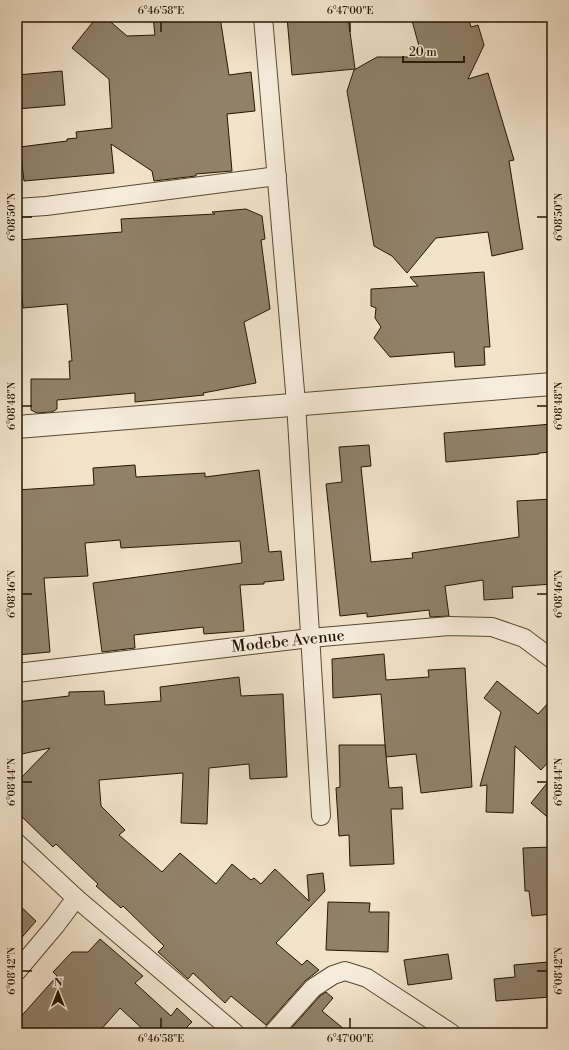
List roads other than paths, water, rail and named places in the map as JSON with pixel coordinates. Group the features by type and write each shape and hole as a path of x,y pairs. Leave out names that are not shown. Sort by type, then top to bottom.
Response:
{"street":[{"path":"263,17 296,403 321,816"},
{"path":"17,208 46,206 277,176"},
{"path":"17,427 296,403 552,384"},
{"name":"Modebe Avenue","path":"17,673 310,638 449,626 492,627 524,638 552,659"},
{"path":"17,843 76,898 235,1033"},
{"path":"17,970 55,926 76,898"},
{"path":"273,1033 313,988 332,975 345,972 367,978 451,1033"}]}
